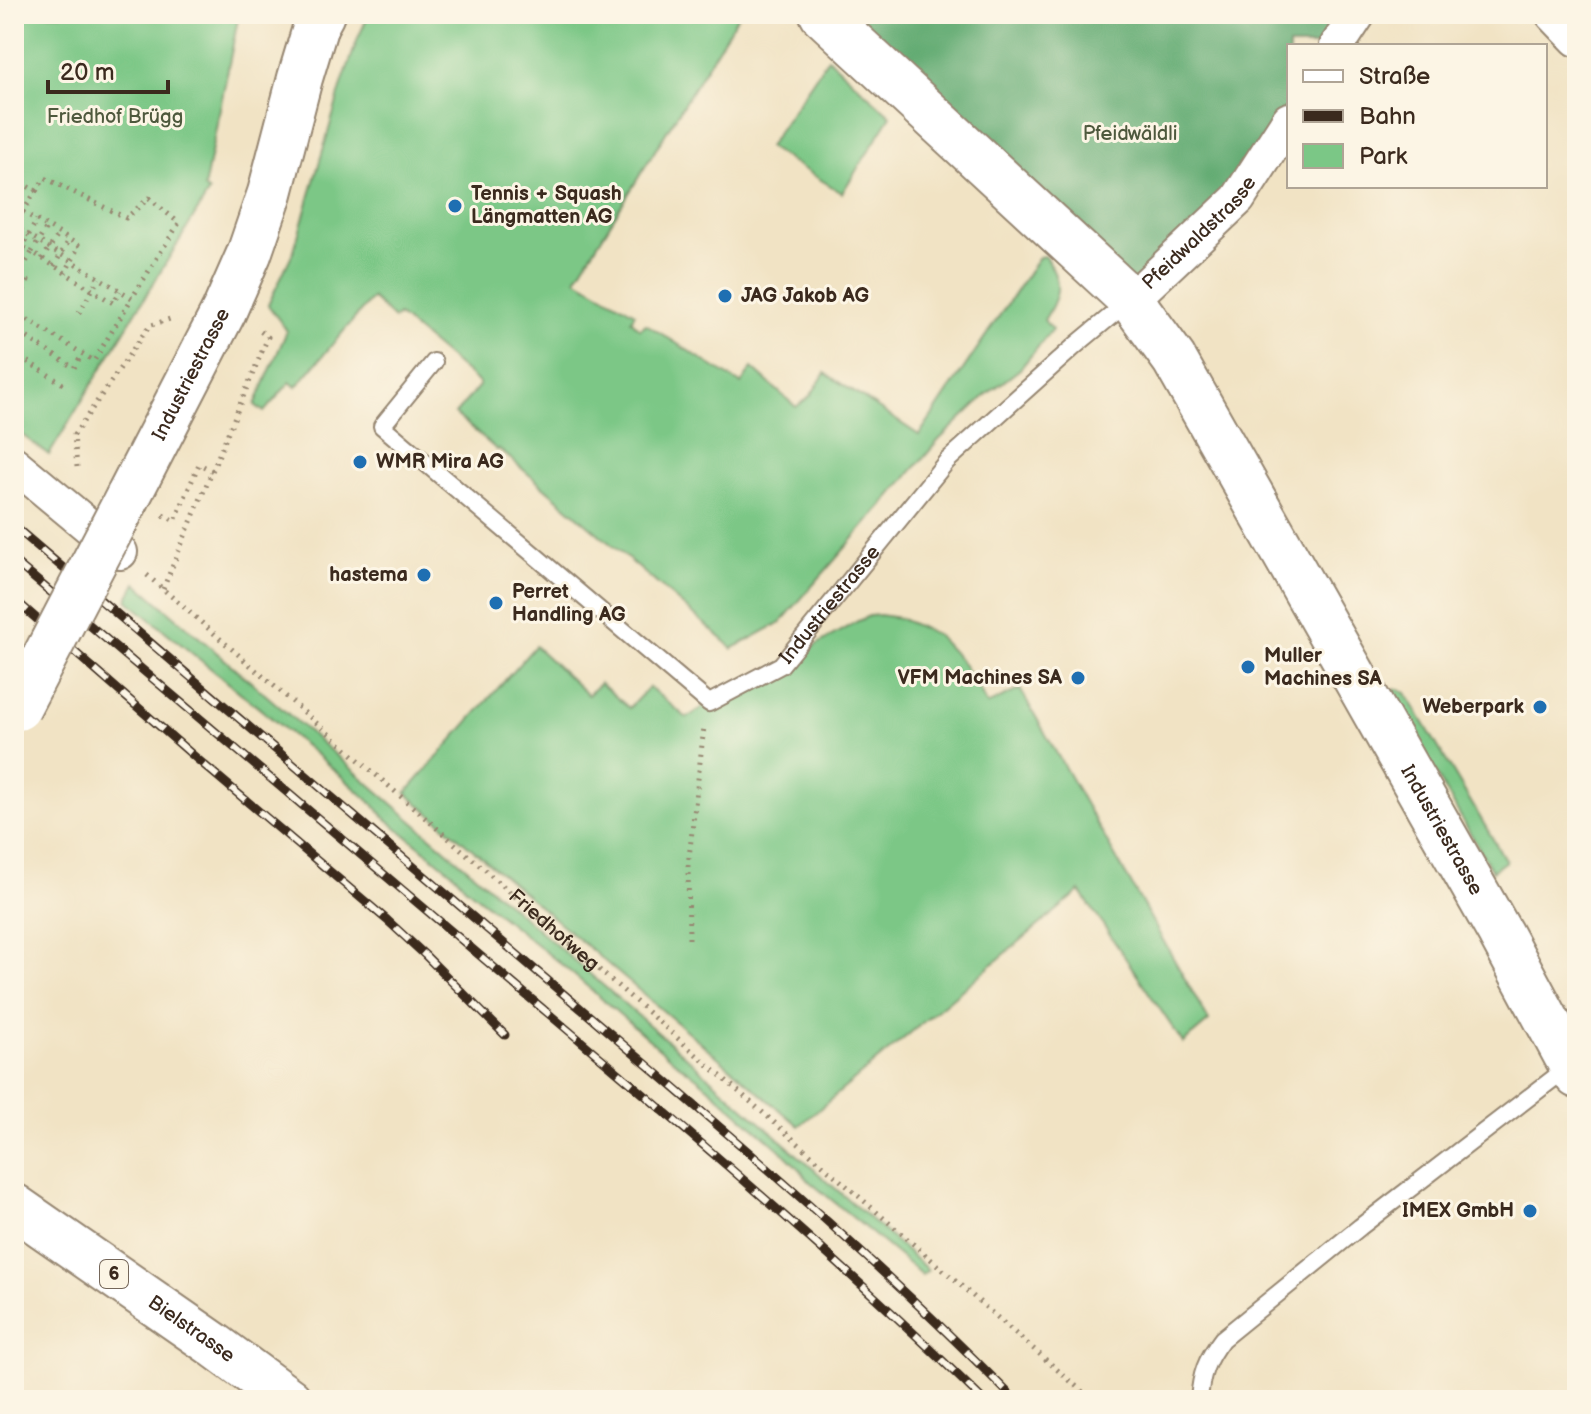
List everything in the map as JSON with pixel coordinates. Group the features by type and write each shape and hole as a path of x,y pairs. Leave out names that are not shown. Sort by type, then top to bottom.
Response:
{"main road":[{"name":"Industriestrasse","path":"16,712 144,506 249,254 270,193 316,25 322,14"},
{"name":"Industriestrasse","path":"822,14 1131,300 1174,359 1500,933 1574,1070"},
{"name":"Bielstrasse","path":"14,1206 289,1400"}],"street":[{"path":"1338,44 1358,14"},
{"path":"1553,14 1577,39"},
{"name":"Pfeidwaldstrasse","path":"1131,300 1238,199 1287,123"},
{"path":"14,464 120,552"}],"lane":[{"name":"Industriestrasse","path":"709,703 781,665 947,461 1131,300"},
{"path":"434,362 382,426 709,703"},
{"path":"1199,1400 1200,1379 1209,1356 1222,1339 1360,1227 1574,1070"}],"path":[{"path":"14,311 94,361 179,223 149,198 126,218 45,178 14,226 132,298"},
{"path":"14,179 36,191"},
{"path":"23,212 80,246 68,274"},
{"path":"14,257 37,220"},
{"path":"14,288 22,294 28,281 15,277 47,227"},
{"path":"42,259 59,234"},
{"path":"54,266 69,240"},
{"path":"14,241 113,303 120,291"},
{"path":"81,282 87,271"},
{"path":"79,313 99,278"},
{"path":"102,296 110,285"},
{"path":"163,589 268,337 252,324 224,311"},
{"path":"14,329 74,368 82,354"},
{"path":"14,353 63,384"},
{"path":"144,506 175,521 199,464 213,471"},
{"name":"Friedhofweg","path":"120,552 1092,1400"},
{"path":"689,939 688,866 709,703"}],"green space":[{"name":"Friedhof Brügg","path":"14,14 239,14 204,188 209,192 49,455 14,429"},
{"path":"369,14 739,14 576,279 635,313 631,320 640,329 646,324 741,384 752,368 796,407 811,395 825,373 919,435 1039,257 1045,256 1057,282 1056,296 1044,320 1052,330 1020,369 986,395 939,440 781,622 732,649 455,414 479,383 398,315 394,319 372,298 296,387 290,382 264,412 255,405 287,331 268,305 294,250 343,81"},
{"name":"Pfeidwäldli","path":"822,14 1358,14 1338,44 1287,44 1287,122 1131,300"},
{"path":"828,58 891,116 842,193 768,147"},
{"path":"136,583 685,1056 928,1270 922,1275 809,1181 786,1156 711,1089 465,887 325,762 127,600"},
{"path":"880,615 899,618 936,634 961,661 987,705 1020,689 1209,1021 1183,1043 1080,891 799,1126 406,793 535,646 588,695 600,683 629,708 649,687 687,718 858,621"},
{"path":"1395,689 1406,693 1506,861 1492,871 1393,699"}],"railway":[{"path":"14,526 730,1136 847,1239 1015,1400"},
{"path":"14,561 703,1145 817,1245 983,1400"},
{"path":"14,599 387,920 505,1035"}],"place":[{"name":"Tennis + Squash Längmatten AG","path":"455,206"},
{"name":"JAG Jakob AG","path":"725,296"},
{"name":"WMR Mira AG","path":"360,462"},
{"name":"hastema","path":"424,575"},
{"name":"Perret Handling AG","path":"496,603"},
{"name":"Muller Machines SA","path":"1248,667"},
{"name":"VFM Machines SA","path":"1078,678"},
{"name":"Weberpark","path":"1540,707"},
{"name":"IMEX GmbH","path":"1530,1211"}]}
